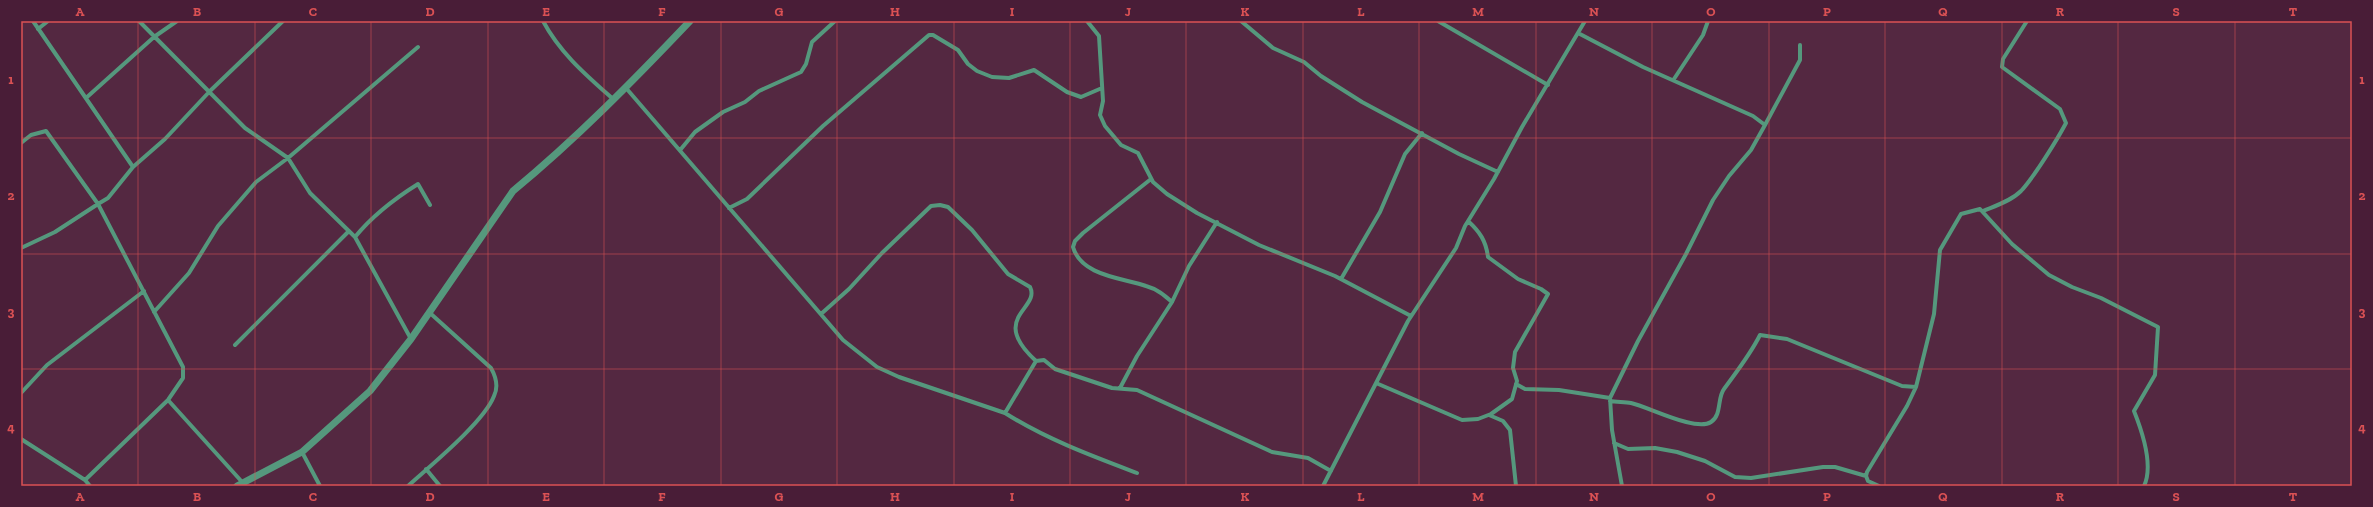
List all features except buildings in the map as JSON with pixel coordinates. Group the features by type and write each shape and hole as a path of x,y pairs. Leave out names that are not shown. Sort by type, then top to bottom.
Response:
{"street":[{"path":"33,21 133,167"},
{"path":"38,29 48,21"},
{"path":"139,21 246,128 288,158 310,193 355,237 412,339"},
{"path":"86,98 154,37 177,21"},
{"path":"21,248 55,232 108,198 133,167 165,139 210,91 283,21"},
{"path":"543,21 552,39 571,61 613,99"},
{"path":"168,400 240,484 302,452 370,391 412,339 513,191 536,172 626,88 690,21"},
{"path":"680,149 695,132 723,112 801,72 806,64 812,42 834,21"},
{"path":"1087,21 1099,36 1102,88 1100,115 1105,126 1122,145 1138,152 1151,179 1167,194 1259,245 1341,279 1411,316"},
{"path":"1241,21 1273,48 1304,62 1321,76 1362,102 1459,154 1498,172"},
{"path":"1438,21 1548,85"},
{"path":"1323,486 1411,316 1456,248 1468,221 1585,21"},
{"path":"1674,79 1702,35 1708,21"},
{"path":"1866,476 1907,406 1916,387 1934,314 1940,250 1961,214 1976,210 1982,211 2000,204 2021,191 2060,135 2066,123 2060,109 2002,67 2003,59 2027,21"},
{"path":"1578,33 1643,67 1674,79 1734,109 1753,116 1765,125"},
{"path":"729,208 747,198 823,126 929,35 933,35 958,50 968,64 977,71 992,77 1009,78 1034,70 1067,92 1081,97 1102,88"},
{"path":"1622,486 1614,443 1610,400 1638,341 1686,254 1713,200 1729,176 1751,150 1800,60 1800,45"},
{"path":"154,312 189,273 218,226 256,182 288,158 418,46"},
{"path":"626,88 843,340 877,367 956,398 1005,413 1024,426 1078,451 1138,473"},
{"path":"21,143 31,135 46,131 98,204 183,367 183,378 168,400 85,480"},
{"path":"1341,279 1380,212 1405,154 1422,133"},
{"path":"1151,179 1083,233 1075,241 1073,247 1083,263 1121,281 1146,286 1162,293 1172,302"},
{"path":"355,237 368,220 398,196 418,184 430,205"},
{"path":"821,314 849,289 882,252 931,206 940,205 948,207 972,230 1008,274 1030,287 1031,296 1016,322 1016,331 1023,349 1036,361 1044,360 1055,369 1120,388 1137,390 1265,449 1308,458 1330,471"},
{"path":"1982,211 2012,244 2050,275 2072,287 2101,298 2158,327 2155,375 2134,411 2140,424 2148,469 2144,486"},
{"path":"1376,383 1462,420 1478,419 1489,415 1512,399 1516,384 1513,368 1515,352 1548,294 1541,289 1518,279 1488,257 1486,244 1483,237 1468,221"},
{"path":"1120,388 1137,356 1172,302 1189,266 1216,222"},
{"path":"235,345 349,231"},
{"path":"21,393 47,365 144,291"},
{"path":"408,486 474,424 494,397 497,382 496,376 491,368 430,313"},
{"path":"1516,384 1525,389 1559,390 1631,403 1687,423 1705,424 1711,422 1717,415 1723,390 1748,358 1760,335 1787,339 1902,386 1916,387"},
{"path":"1005,413 1014,402 1036,361"},
{"path":"1489,415 1504,421 1510,430 1516,486"},
{"path":"21,439 85,480 90,486"},
{"path":"1614,443 1628,449 1655,448 1677,452 1705,461 1735,477 1751,478 1829,467 1866,476"},
{"path":"302,452 320,486"},
{"path":"426,469 440,486"},
{"path":"1866,476 1868,481 1879,486"}]}
